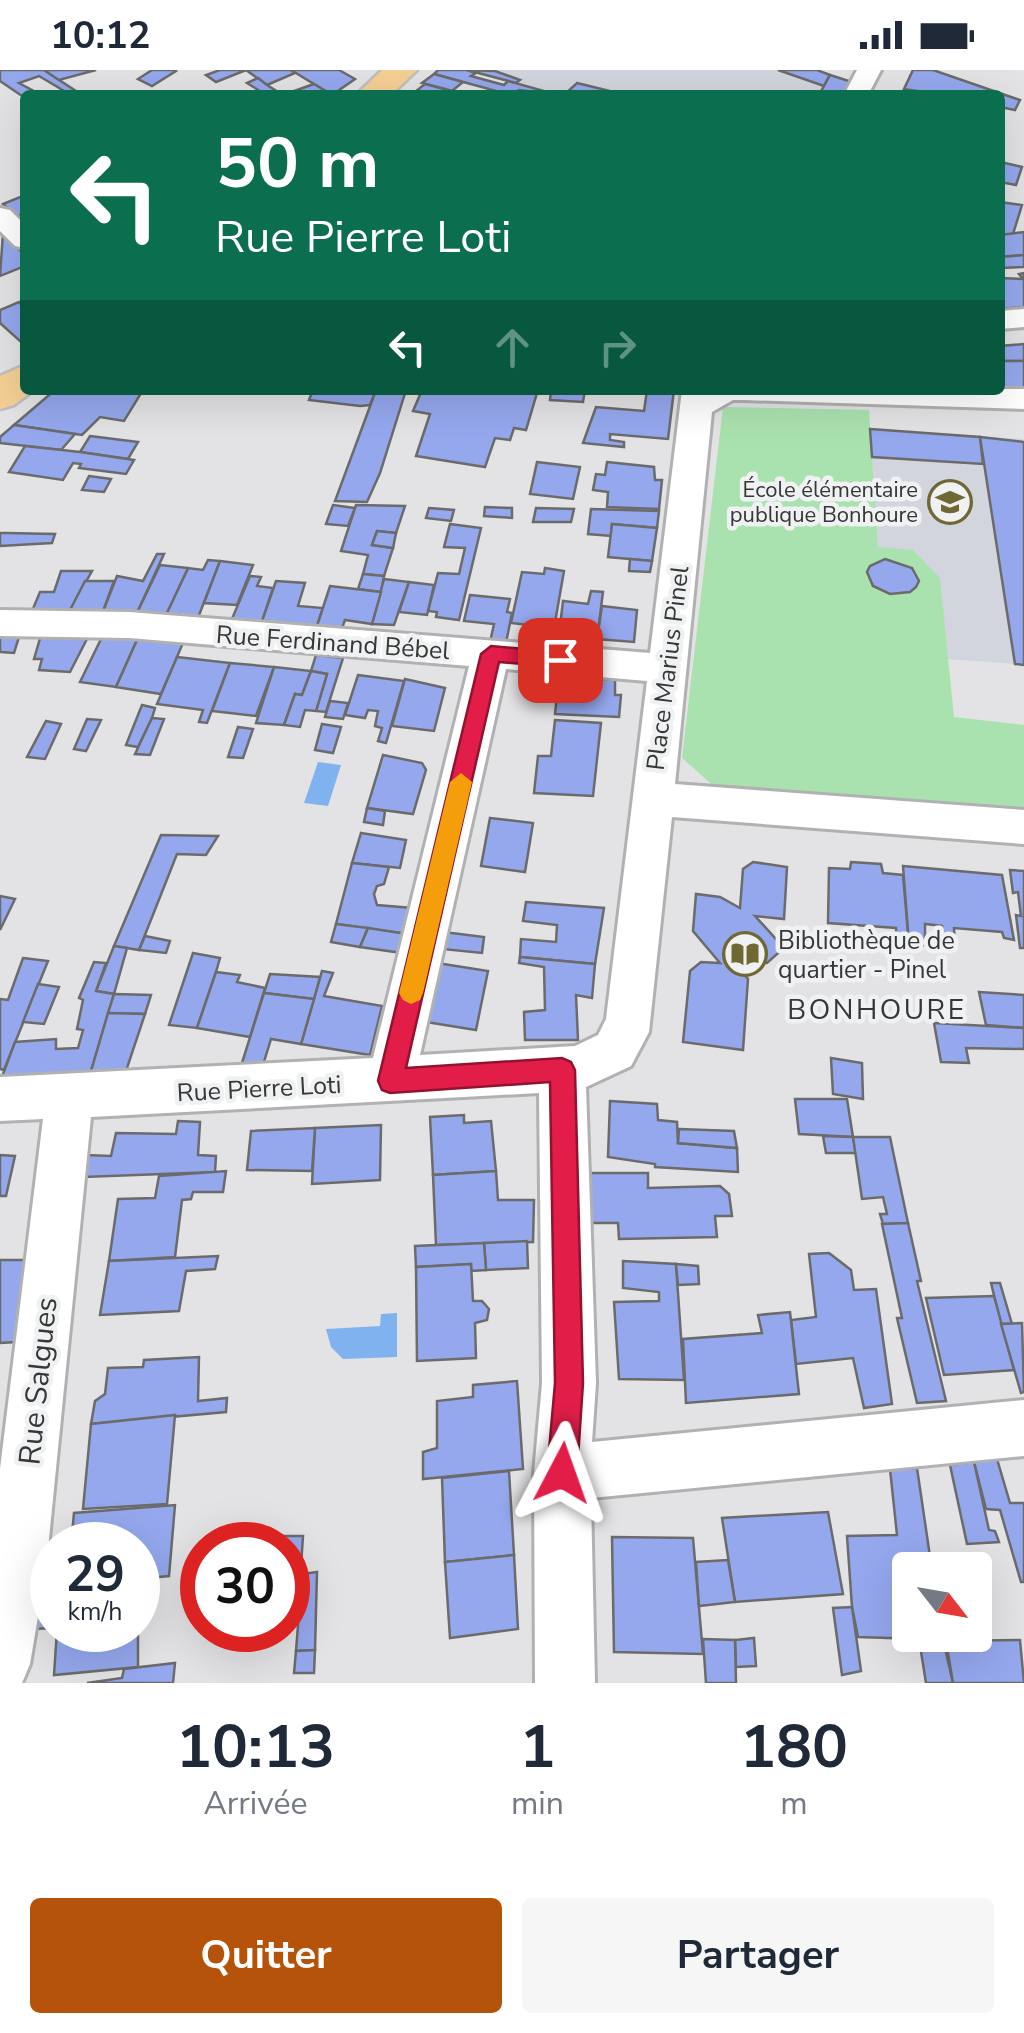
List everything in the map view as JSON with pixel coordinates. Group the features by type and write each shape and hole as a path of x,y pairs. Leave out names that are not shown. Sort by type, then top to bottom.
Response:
{"main road":[{"path":"378,90 401,70"},
{"path":"0,396 20,380"}],"street":[{"path":"0,216 20,235"},
{"name":"Place Marius Pinel","path":"900,395 1024,399"},
{"name":"Place Marius Pinel","path":"699,397 652,799 1024,827"},
{"name":"Rue Ferdinand Bébel","path":"0,623 129,626 666,668"},
{"path":"390,1081 491,654"},
{"name":"Rue Pierre Loti","path":"0,1098 390,1081 590,1066 611,1056 626,1038 652,799"},
{"path":"562,1070 569,1383 562,1473 565,1683"},
{"name":"Rue Salgues","path":"0,1664 17,1569 70,1097"},
{"path":"562,1473 1024,1428"}],"shaded area":[{"path":"467,70 817,70 852,82 848,90 540,90"},
{"name":"École élémentaire publique Bonhoure","path":"870,429 1023,439 1024,603 1005,602 1015,664 947,659 940,578 878,547"}],"green space":[{"path":"723,407 869,410 878,547 913,550 940,578 954,717 1024,725 1024,810 717,789 682,758"}],"water":[{"path":"318,762 341,765 328,806 304,803"},
{"path":"397,1313 397,1357 343,1359 331,1347 326,1329 380,1326 381,1314"}],"building":[{"path":"0,70 44,70 74,90 63,90 39,76 19,83 32,90 20,90 20,95 0,81"},
{"path":"44,70 96,70 59,80"},
{"path":"152,70 176,71 152,86 138,79"},
{"path":"220,70 246,70 216,82 206,75"},
{"path":"246,70 291,70 295,73 267,85"},
{"path":"291,70 339,70 355,79 339,90 324,90"},
{"path":"438,70 467,70 476,73 471,76 540,90 493,90 434,74"},
{"path":"467,70 495,71 520,80 516,83"},
{"path":"778,70 817,70 830,75 824,86"},
{"path":"913,70 933,70 991,90 910,90 904,89"},
{"path":"434,74 463,82 453,90 422,83"},
{"path":"830,75 852,82 848,90 822,90"},
{"path":"258,78 276,90 258,90 247,83"},
{"path":"577,83 606,90 569,90"},
{"path":"314,84 324,90 297,90"},
{"path":"425,84 448,90 417,90"},
{"path":"1005,95 1020,100 1015,110 1005,108"},
{"path":"1005,163 1022,167 1016,185 1005,183"},
{"path":"20,197 20,215 16,217 3,204"},
{"path":"1005,203 1022,205 1013,234 1005,235"},
{"path":"1024,232 1024,255 1005,257 1005,234"},
{"path":"3,233 20,250 20,268 0,276"},
{"path":"1024,255 1024,267 1005,268 1005,257"},
{"path":"1024,273 1024,307 1005,309 1005,278 1023,279 1019,274"},
{"path":"20,303 20,341 0,323 0,310"},
{"path":"1024,344 1024,361 1005,361 1005,346"},
{"path":"1005,361 1024,361 1024,389 1005,388"},
{"path":"49,395 140,395 124,421 100,417 82,435 14,425"},
{"path":"311,395 374,395 370,405 360,406 309,400"},
{"path":"374,395 404,395 367,502 335,501"},
{"path":"420,395 536,395 526,430 514,428 510,440 495,438 485,467 416,456 430,414 413,411"},
{"path":"550,395 584,395 583,402 550,400"},
{"path":"646,395 673,395 668,439 610,434 610,440 624,442 624,447 583,443 596,407 644,411"},
{"path":"14,425 75,434 61,450 0,443 0,437"},
{"path":"870,429 980,437 983,464 872,457"},
{"path":"90,436 138,442 128,459 80,452"},
{"path":"980,437 1024,442 1024,665 1015,664"},
{"path":"25,446 134,460 126,474 79,468 81,464 73,463 63,480 9,472"},
{"path":"537,462 580,467 573,499 530,494"},
{"path":"607,462 654,467 655,480 662,480 659,509 607,507 608,492 593,490 596,474 605,475"},
{"path":"89,476 111,479 104,492 82,490"},
{"path":"333,505 355,508 348,526 326,524"},
{"path":"356,505 405,506 396,533 377,531 372,545 393,548 384,576 363,574 368,555 341,551"},
{"path":"485,507 512,508 512,518 484,516"},
{"path":"429,508 454,510 451,521 426,518"},
{"path":"536,508 574,509 571,522 533,522"},
{"path":"591,509 659,511 657,528 612,524 611,536 588,534"},
{"path":"450,524 481,528 459,620 436,617 437,612 428,611 438,573 459,574 465,548 444,547"},
{"path":"612,524 657,528 652,561 608,557"},
{"path":"377,531 396,533 393,548 372,545"},
{"path":"0,533 55,534 52,543 0,546"},
{"path":"157,554 164,554 136,615 102,614 117,576 143,581"},
{"path":"630,559 652,561 650,572 629,571"},
{"path":"885,559 912,568 919,581 916,587 910,592 890,594 873,586 867,572 870,566"},
{"path":"208,560 220,561 196,623 163,621 188,568 203,570"},
{"path":"220,561 253,565 237,605 204,603"},
{"path":"160,565 188,568 165,617 136,615"},
{"path":"545,568 564,571 554,628 511,623 522,572 544,574"},
{"path":"61,571 92,571 69,612 32,611 40,592 54,592"},
{"path":"363,574 384,576 381,592 358,589"},
{"path":"250,576 261,577 257,586 273,588 260,628 229,626"},
{"path":"384,579 409,582 394,625 372,624"},
{"path":"85,581 114,581 102,614 69,612"},
{"path":"276,581 305,583 298,606 323,608 316,629 261,624"},
{"path":"409,582 434,585 427,615 399,612"},
{"path":"330,586 381,592 372,624 345,620 341,631 316,629"},
{"path":"591,591 603,592 597,639 559,635 563,601 588,604"},
{"path":"470,595 510,599 507,612 512,613 506,643 490,642 494,624 464,621"},
{"path":"602,606 637,610 634,642 597,639"},
{"path":"0,634 20,634 14,653 0,652"},
{"path":"41,635 88,637 70,672 39,670 42,659 34,659"},
{"path":"102,637 137,640 116,687 80,682"},
{"path":"137,640 183,643 161,694 116,687"},
{"path":"316,655 343,658 326,712 316,711 327,674 311,671"},
{"path":"177,657 230,663 207,723 199,722 203,710 157,704"},
{"path":"230,663 274,667 256,716 212,711"},
{"path":"274,667 311,671 302,695 295,694 284,725 256,723"},
{"path":"311,671 327,674 316,711 305,710 300,727 284,725 295,694 302,695"},
{"path":"358,675 404,681 386,743 378,741 382,728 375,726 378,711 368,710 365,718 345,715"},
{"path":"566,676 615,680 615,695 621,695 619,717 555,714 557,695 564,696"},
{"path":"405,679 445,688 434,731 392,726"},
{"path":"330,701 348,703 343,719 325,717"},
{"path":"142,705 155,708 152,718 138,747 126,745"},
{"path":"152,718 164,719 150,755 135,754"},
{"path":"87,719 101,720 86,751 74,749"},
{"path":"555,720 601,723 593,796 534,793 538,756 551,756"},
{"path":"46,721 61,724 45,759 27,757"},
{"path":"322,724 341,727 333,753 315,750"},
{"path":"238,727 253,729 243,758 228,757"},
{"path":"383,755 422,763 426,770 413,814 367,808"},
{"path":"367,808 385,811 383,825 364,822"},
{"path":"490,818 533,823 525,872 481,866"},
{"path":"361,833 406,840 400,868 352,863"},
{"path":"161,835 218,836 206,855 177,854 139,950 114,946"},
{"name":"Bibliothèque de quartier - Pinel","path":"753,862 787,867 784,919 755,916 784,948 767,963 740,960 738,967 748,979 743,1050 683,1042 690,971 701,962 720,963 693,931 696,894 720,897 740,908 743,869"},
{"path":"851,862 881,864 883,873 903,875 909,944 897,943 896,928 828,923 829,868 850,869"},
{"path":"352,863 389,867 384,884 377,886 374,894 377,905 412,908 407,934 336,924"},
{"path":"903,866 1002,875 1014,940 1004,938 1002,932 954,928 955,947 945,946 942,926 925,924 925,938 934,939 934,947 909,944"},
{"path":"1010,870 1024,871 1024,948 1020,948 1016,915 1021,916 1018,892 1013,893"},
{"path":"0,896 15,899 0,930"},
{"path":"526,902 604,908 595,964 520,957 521,939 556,942 557,925 523,921"},
{"path":"336,924 368,928 360,947 331,942"},
{"path":"368,928 407,934 402,953 360,947"},
{"path":"444,932 484,937 482,953 442,949"},
{"path":"145,936 170,941 166,953 139,950"},
{"path":"114,946 127,948 114,994 96,991"},
{"path":"193,953 220,958 216,972 197,1028 169,1025"},
{"path":"520,957 595,964 592,998 576,995 578,1040 525,1040 524,1012 545,1010 544,967 519,963"},
{"path":"23,958 48,961 4,1070 0,1069 0,999 8,1000"},
{"path":"94,962 106,963 96,991 114,994 89,1078 0,1082 15,1042 56,1039 56,1049 78,1048 83,1030 77,1029 83,1000 79,998"},
{"path":"437,963 488,971 476,1030 426,1022"},
{"path":"322,971 333,973 324,996 382,1006 370,1055 301,1044"},
{"path":"216,972 240,975 237,982 265,988 250,1037 197,1028"},
{"path":"270,974 320,977 314,999 264,993"},
{"path":"38,984 59,987 44,1024 23,1022"},
{"path":"979,992 1024,995 1024,1028 986,1025"},
{"path":"264,993 314,999 301,1044 271,1039 263,1065 241,1066"},
{"path":"114,994 151,995 145,1014 108,1013"},
{"path":"108,1013 145,1014 124,1077 89,1078"},
{"path":"934,1023 1024,1028 1024,1049 966,1048 969,1063 941,1062"},
{"path":"831,1058 862,1063 863,1099 833,1094"},
{"path":"795,1099 847,1099 853,1137 799,1134"},
{"path":"610,1101 657,1104 658,1120 677,1122 678,1143 737,1148 738,1172 655,1167 608,1157"},
{"path":"464,1115 464,1123 491,1121 496,1171 433,1175 430,1117"},
{"path":"178,1121 200,1122 198,1155 216,1156 215,1172 84,1177 86,1155 111,1156 116,1133 176,1134"},
{"path":"381,1125 380,1180 312,1184 315,1128"},
{"path":"315,1128 312,1171 247,1170 251,1131"},
{"path":"679,1129 734,1131 737,1148 678,1143"},
{"path":"823,1136 853,1137 856,1153 826,1153"},
{"path":"853,1137 890,1137 908,1223 883,1224 880,1214 887,1214 883,1197 862,1199"},
{"path":"0,1155 15,1156 6,1196 0,1196"},
{"path":"226,1171 223,1192 193,1192 191,1199 182,1200 175,1257 109,1261 118,1199 155,1198 159,1176"},
{"path":"496,1171 498,1200 534,1200 533,1242 436,1245 433,1175"},
{"path":"585,1173 648,1173 648,1188 720,1186 729,1194 732,1216 715,1216 717,1237 619,1239 618,1223 586,1223"},
{"path":"908,1223 921,1281 917,1281 946,1401 917,1403 897,1318 902,1318 882,1224"},
{"path":"527,1241 528,1268 486,1270 484,1243"},
{"path":"484,1243 486,1270 471,1271 471,1264 416,1267 415,1246"},
{"path":"829,1253 851,1270 854,1290 876,1289 892,1404 864,1408 853,1358 796,1364 791,1320 816,1317 809,1254"},
{"path":"218,1256 215,1269 186,1271 179,1311 100,1315 109,1261"},
{"path":"0,1260 27,1260 16,1342 0,1343"},
{"path":"623,1261 676,1264 684,1380 619,1379 614,1302 659,1301 659,1292 623,1288"},
{"path":"471,1264 473,1301 482,1301 489,1309 487,1320 475,1323 476,1358 417,1361 416,1267"},
{"path":"676,1264 698,1266 699,1284 678,1285"},
{"path":"991,1283 1000,1283 1012,1324 1001,1324"},
{"path":"994,1296 1014,1370 944,1375 926,1298"},
{"path":"790,1312 799,1394 686,1403 683,1339 762,1333 758,1315"},
{"path":"1022,1323 1024,1392 1021,1393 1001,1324"},
{"path":"199,1357 198,1401 227,1398 226,1412 91,1424 95,1401 105,1394 108,1368 143,1367 144,1360"},
{"path":"517,1381 523,1469 423,1479 423,1452 437,1448 437,1401 473,1397 473,1385"},
{"path":"175,1415 167,1504 83,1509 91,1424"},
{"path":"997,1459 1010,1503 1024,1503 1024,1582 1000,1510 986,1509 974,1462"},
{"path":"974,1462 989,1530 995,1531 999,1542 967,1544 950,1465"},
{"path":"917,1468 929,1552 892,1552 892,1638 858,1637 847,1536 897,1535 890,1469"},
{"path":"509,1471 514,1555 445,1562 442,1478"},
{"path":"175,1505 169,1576 160,1577 160,1522 73,1522 74,1513"},
{"path":"828,1512 843,1594 735,1602 722,1518"},
{"path":"612,1537 693,1538 703,1654 614,1652"},
{"path":"514,1555 518,1629 450,1638 445,1562"},
{"path":"728,1560 735,1602 699,1606 696,1562"},
{"path":"317,1572 315,1650 310,1650 310,1573"},
{"path":"852,1607 861,1671 842,1675 833,1608"},
{"path":"754,1638 756,1666 736,1667 735,1640"},
{"path":"703,1639 735,1640 736,1683 706,1683"},
{"path":"992,1640 1020,1640 1024,1683 953,1683 948,1652 992,1652"},
{"path":"315,1650 314,1673 294,1673 296,1652"},
{"path":"56,1652 138,1652 138,1667 54,1675"},
{"path":"921,1652 946,1652 953,1683 926,1683"},
{"path":"175,1663 173,1683 87,1683 122,1678 124,1669"}],"slow traffic":[{"path":"411,993 461,782"}],"place":[{"name":"École élémentaire publique Bonhoure","path":"950,502"},
{"name":"Bibliothèque de quartier - Pinel","path":"745,954"}],"district":[{"name":"BONHOURE","path":"877,1009"}],"route":[{"path":"560,660 491,654 390,1081 562,1070 569,1383 562,1473"}]}
